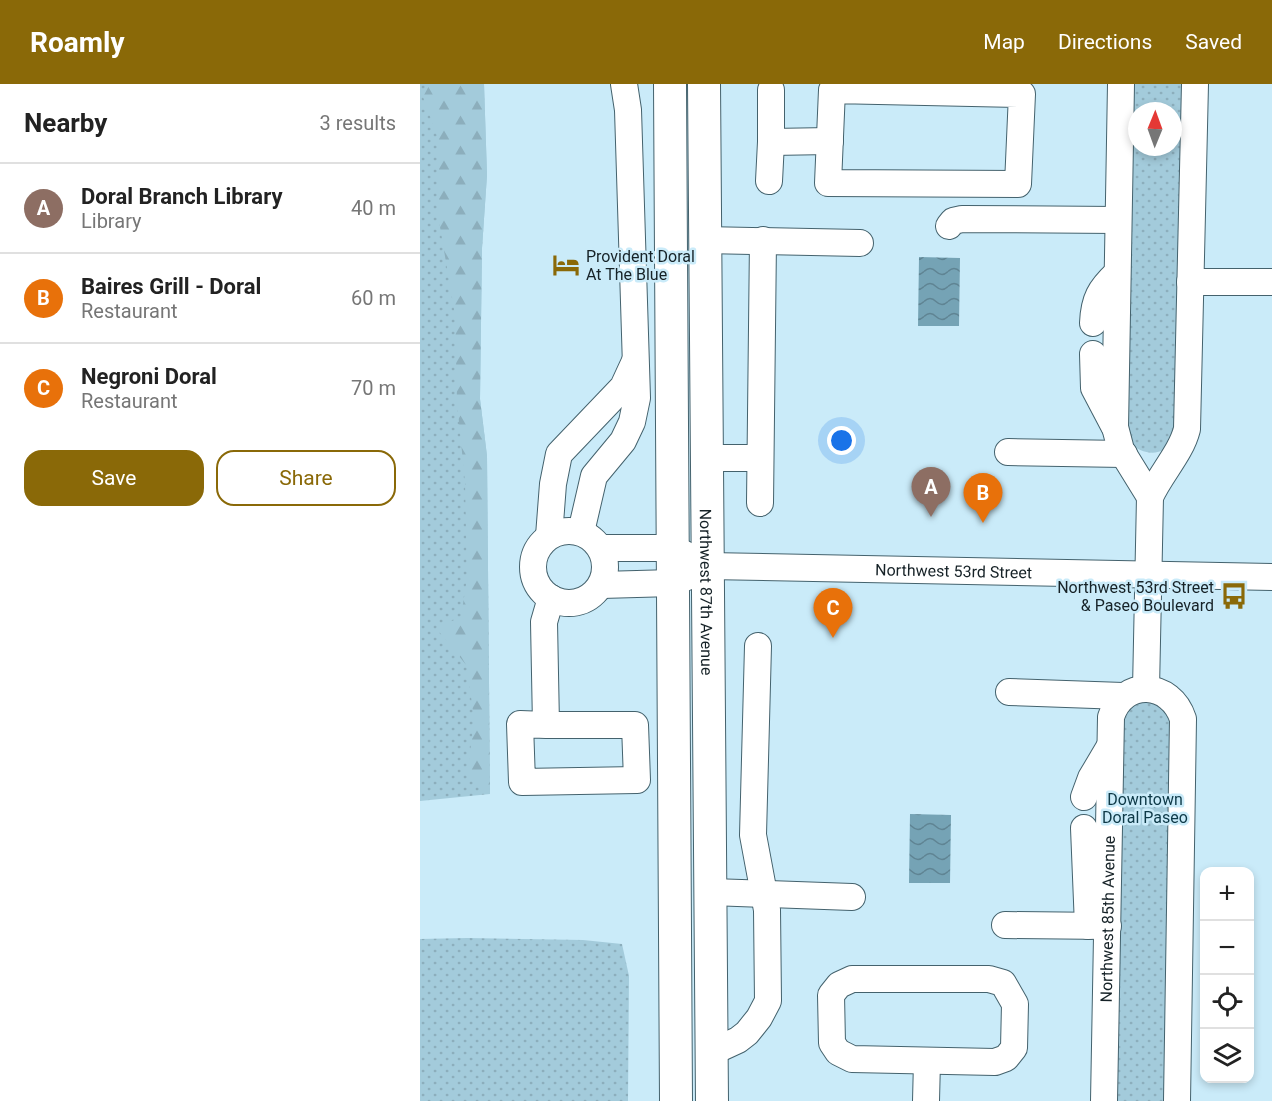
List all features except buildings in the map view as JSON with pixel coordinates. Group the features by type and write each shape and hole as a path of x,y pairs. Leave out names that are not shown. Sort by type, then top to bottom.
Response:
{"main road":[{"name":"Northwest 87th Avenue","path":"670,84 676,1101"},
{"name":"Northwest 87th Avenue","path":"704,84 705,458 708,566 712,1101"}],"street":[{"path":"624,84 628,110 637,398 632,422 622,441 594,476 591,540 605,560 606,573 594,594 573,603 551,598 541,590 534,578 533,566 536,553 549,536 562,531 591,540 674,548"},
{"path":"1120,443 1117,273 1121,84"},
{"path":"1134,692 1149,574 1150,497 1163,470 1179,450 1187,429 1195,84"},
{"path":"997,89 1022,94 1018,184 828,183 832,90 997,89"},
{"path":"770,181 771,90"},
{"path":"771,142 830,141"},
{"path":"949,226 953,221 962,219 1118,220"},
{"path":"704,240 860,243"},
{"path":"760,503 763,240"},
{"path":"1093,323 1094,303 1102,287 1117,273"},
{"path":"1190,282 1272,282"},
{"path":"1093,354 1094,388 1120,443 1150,497"},
{"path":"549,536 553,484 559,454 623,387 635,360"},
{"path":"608,405 632,422"},
{"path":"1008,452 1120,443 1146,459 1167,456 1179,450"},
{"path":"705,458 760,458"},
{"name":"Northwest 53rd Street","path":"674,548 708,566 1272,577"},
{"name":"Northwest 53rd Street","path":"673,583 708,566"},
{"path":"601,585 673,583"},
{"path":"546,725 544,622 551,598"},
{"path":"712,1052 738,1040 747,1033 759,1018 768,1001 767,910 753,835 758,646"},
{"path":"1009,692 1134,692 1167,694 1175,701 1182,719 1177,1101"},
{"name":"Northwest 85th Avenue","path":"1104,1101 1098,926 1111,717 1114,706 1134,692"},
{"path":"520,724 546,725 635,725 637,780 522,782 520,724"},
{"path":"1084,797 1091,778 1110,746"},
{"path":"1005,925 1098,926 1084,828"},
{"path":"711,892 852,897"},
{"path":"852,979 989,979 1003,983 1016,1004 1014,1048 1006,1058 994,1062 927,1061 852,1059 838,1052 832,1043 831,995 839,985 852,979"},
{"path":"926,1101 927,1061"}],"green space":[{"path":"420,84 484,84 487,175 482,248 480,399 487,456 490,794 420,801"},
{"path":"430,84 484,84 487,175 482,248 480,399 487,456 490,794 467,777 474,720 467,666 436,628 461,617 467,578 465,482 457,402 455,315 439,221 439,141 423,97"},
{"path":"1126,84 1186,84 1180,429 1169,445 1159,452 1147,452 1130,444 1122,435"},
{"name":"Downtown Doral Paseo","path":"1138,697 1171,708 1170,1101 1110,1101 1116,718"},
{"path":"420,939 583,940 622,944 629,976 628,1101 420,1101"}],"water":[{"path":"919,257 960,258 959,326 918,326"},
{"path":"910,814 951,815 950,883 909,883"}],"place":[{"name":"Provident Doral At The Blue","path":"566,265"},
{"name":"Doral Branch Library","path":"931,517"},
{"name":"Baires Grill - Doral","path":"983,523"},
{"name":"Northwest 53rd Street & Paseo Boulevard","path":"1234,596"},
{"name":"Negroni Doral","path":"833,638"}]}
